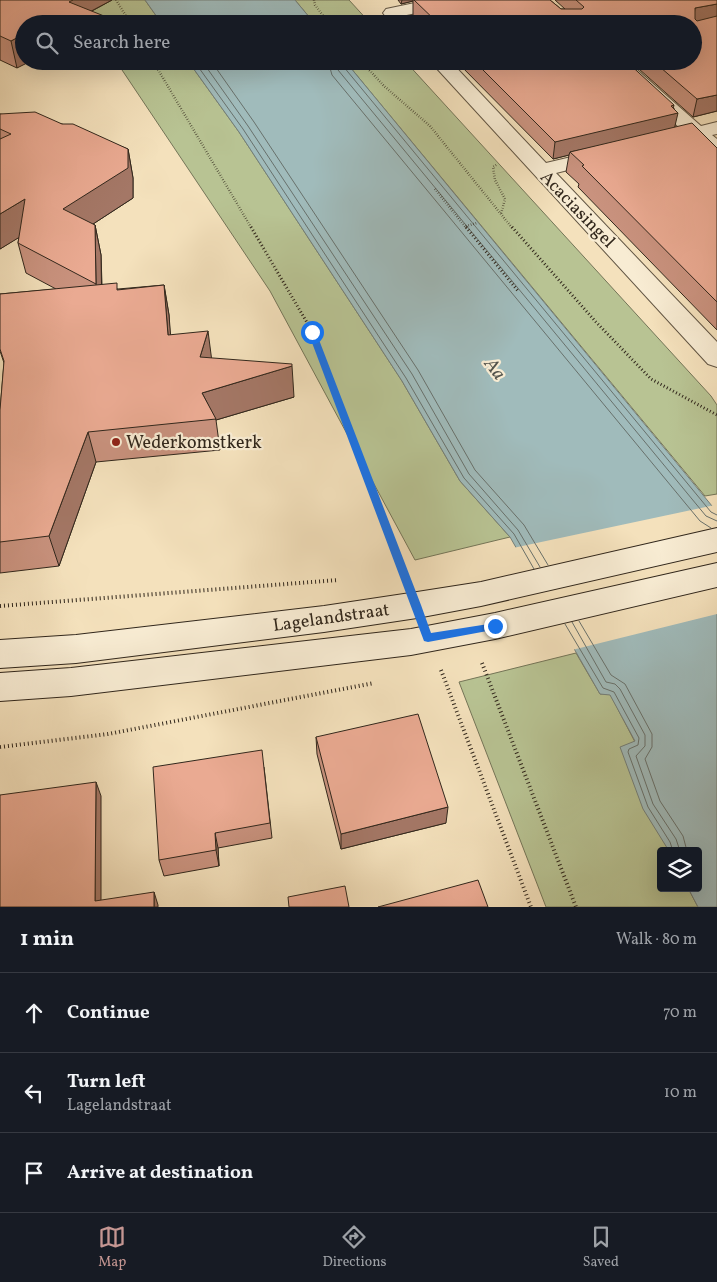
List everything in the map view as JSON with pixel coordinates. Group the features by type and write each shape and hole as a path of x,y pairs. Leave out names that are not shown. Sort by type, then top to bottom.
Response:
{"main road":[{"path":"392,12 454,0"},
{"name":"Acaciasingel","path":"447,70 540,170 643,276 717,358"},
{"path":"628,70 707,131 717,150"},
{"path":"651,144 707,131"},
{"path":"540,170 624,150"},
{"name":"Lagelandstraat","path":"0,654 76,649 324,619 481,594 717,540"},
{"name":"Lagelandstraat","path":"0,687 71,682 411,642 495,626 717,575"}],"path":[{"path":"116,0 125,15"},
{"path":"314,0 315,5 322,15"},
{"path":"158,70 312,332 404,574 394,575"},
{"path":"369,70 384,86 430,126 501,215 596,322 651,379 717,414"},
{"path":"501,215 505,199 495,180 493,168 503,158 526,154"},
{"path":"435,189 518,291"},
{"path":"466,226 477,223"},
{"path":"0,606 345,580"},
{"path":"489,658 481,660 576,907"},
{"path":"431,671 448,667"},
{"path":"440,669 530,907"},
{"path":"0,747 108,734 298,699 383,681"}],"green space":[{"path":"87,0 145,0 156,15 93,15"},
{"path":"295,0 349,0 363,15 308,15"},
{"path":"122,70 194,70 239,132 402,381 460,481 510,537 415,560 270,291"},
{"path":"352,70 413,70 711,396 717,405 717,494 705,496"},
{"path":"576,653 600,694 610,694 635,742 621,747 667,847 657,847 657,892 690,892 698,907 546,907 459,682"}],"water":[{"path":"145,0 295,0 308,15 156,15"},
{"name":"Aa","path":"194,70 352,70 717,512 717,907 698,907 690,892 702,892 702,847 667,847 643,809 620,747 635,741 610,695 600,694 510,537 460,481 402,381 239,132"}],"pier":[{"path":"715,505 717,508 717,614 572,650 513,548"}],"building":[{"path":"0,0 73,0 69,2 102,15 15,15 15,39 11,41 0,36"},
{"path":"414,0 550,0 561,9 582,9 584,7 576,0 717,0 717,4 695,8 695,15 430,15"},
{"path":"717,16 717,95 697,99 663,70 702,70 702,20"},
{"path":"483,70 636,70 674,105 671,106 678,113 555,142"},
{"path":"35,112 62,124 73,124 128,149 128,168 63,209 95,225 96,284 18,243 25,199 0,214 0,139 11,134 0,129 0,114"},
{"path":"692,123 717,148 717,302 570,152"},
{"name":"Wederkomstkerk","path":"117,283 117,290 164,285 168,335 208,331 200,357 292,364 292,366 202,393 216,419 88,432 49,536 0,542 0,410 4,361 0,349 0,294"},
{"path":"418,714 448,807 341,834 316,737"},
{"path":"262,750 270,823 215,833 216,850 159,860 153,767"},
{"path":"96,782 95,901 154,892 154,907 0,907 0,795"},
{"path":"478,880 488,907 378,907"},
{"path":"345,886 349,907 289,907 288,897"}],"place":[{"name":"Wederkomstkerk","path":"116,442"}],"route":[{"path":"312,332 428,638 495,626"}]}
